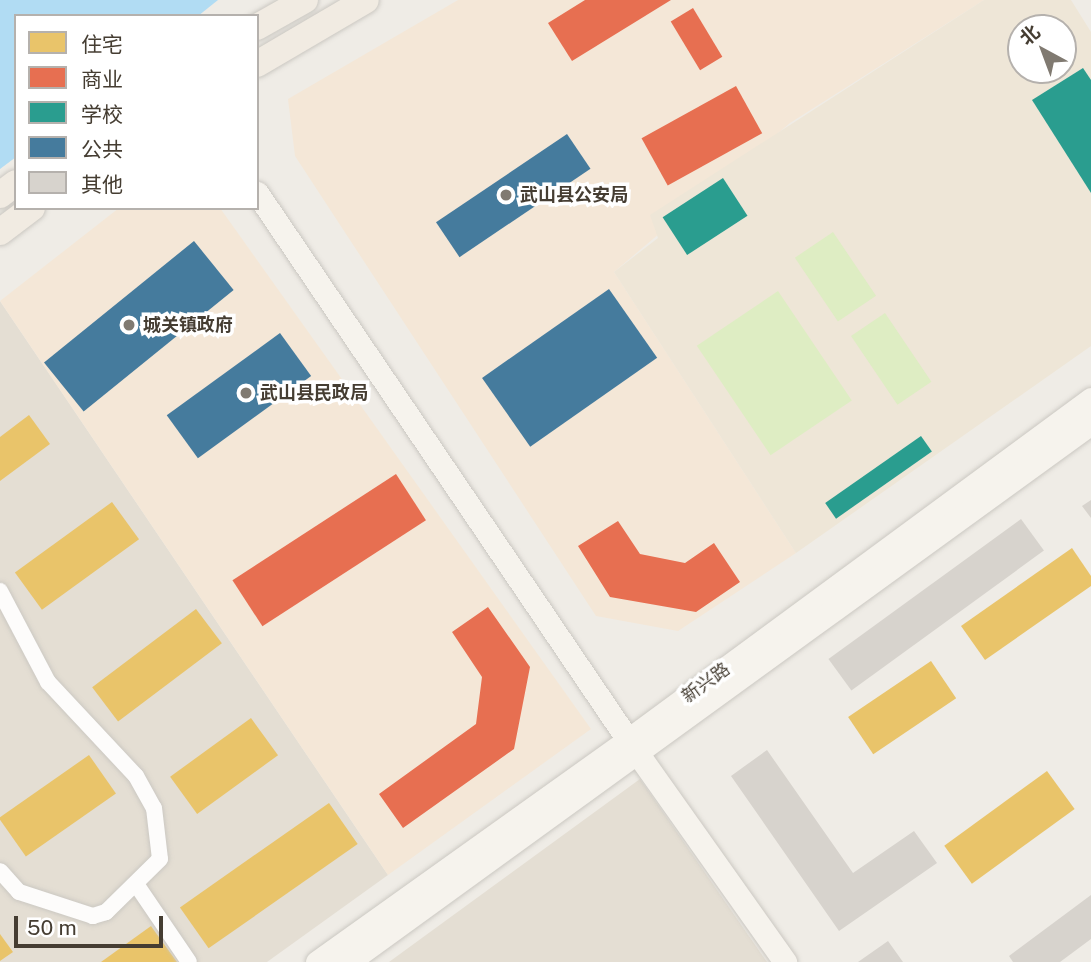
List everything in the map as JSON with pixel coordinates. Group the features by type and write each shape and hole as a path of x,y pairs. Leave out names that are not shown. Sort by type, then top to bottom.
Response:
{"main road":[{"path":"259,26 305,0"},
{"path":"259,63 366,0"},
{"path":"259,196 633,747 785,962"},
{"path":"0,232 29,210"},
{"name":"新兴路","path":"348,962 1091,399"},
{"name":"新兴路","path":"317,962 633,747 1091,423"}],"street":[{"path":"0,591 48,682 136,776 154,808 160,859 106,912 93,916 19,892 0,871"},
{"path":"136,884 189,962"}],"shaded area":[{"path":"458,0 984,0 790,123 614,272 796,553 678,631 596,616 295,156 288,99"},
{"path":"984,0 1071,0 1091,32 1091,346 796,553 614,272 658,238 650,215"},
{"path":"116,210 221,210 591,729 388,875 0,301"},
{"path":"0,301 388,875 267,962 0,962"},
{"path":"640,779 767,962 389,962"}],"green space":[{"path":"833,232 876,296 838,322 795,258"},
{"path":"778,291 852,400 771,455 697,346"},
{"path":"885,313 931,382 897,405 851,336"}],"water":[{"path":"0,0 218,0 200,14 14,14 14,158 0,169"}],"building: 住宅":[{"path":"29,415 50,444 0,481 0,437"},
{"path":"112,502 139,539 42,610 15,573"},
{"path":"1072,548 1091,576 1091,586 985,660 961,626"},
{"path":"196,609 222,643 118,722 92,687"},
{"path":"931,661 956,698 873,754 848,717"},
{"path":"251,718 278,755 197,814 170,777"},
{"path":"89,755 116,794 26,857 0,817"},
{"path":"1047,771 1075,809 972,884 944,846"},
{"path":"329,803 358,844 209,948 180,907"},
{"path":"151,926 177,962 101,962"},
{"path":"0,934 13,952 0,961"}],"building: 商业":[{"path":"585,0 671,0 572,61 548,23"},
{"path":"693,8 722,57 700,70 671,21"},
{"path":"736,86 762,133 668,186 642,138"},
{"path":"396,474 426,520 262,626 232,580"},
{"path":"618,521 640,554 685,563 714,543 740,582 696,612 610,597 578,546"},
{"path":"488,607 530,667 514,749 403,828 379,794 476,724 482,677 452,632"}],"building: 学校":[{"path":"1083,68 1091,80 1091,193 1032,100 1058,84 1077,84 1077,72"},
{"path":"723,178 748,216 687,255 663,217"},
{"path":"921,436 932,452 836,519 825,503"}],"building: 公共":[{"path":"567,134 590,169 459,257 436,222"},
{"path":"194,241 234,290 84,411 44,362"},
{"path":"609,289 657,358 530,447 482,378"},
{"path":"280,333 311,376 198,458 167,415"}],"building: 其他":[{"path":"1091,500 1091,518 1082,506"},
{"path":"1021,519 1044,551 851,690 828,659"},
{"path":"767,750 853,873 914,831 937,863 839,931 731,776"},
{"path":"1091,895 1091,939 1060,962 1013,962 1009,956"},
{"path":"888,941 903,962 858,962"}],"place":[{"name":"武山县公安局","path":"506,195"},
{"name":"城关镇政府","path":"129,325"},
{"name":"武山县民政局","path":"246,393"}]}
